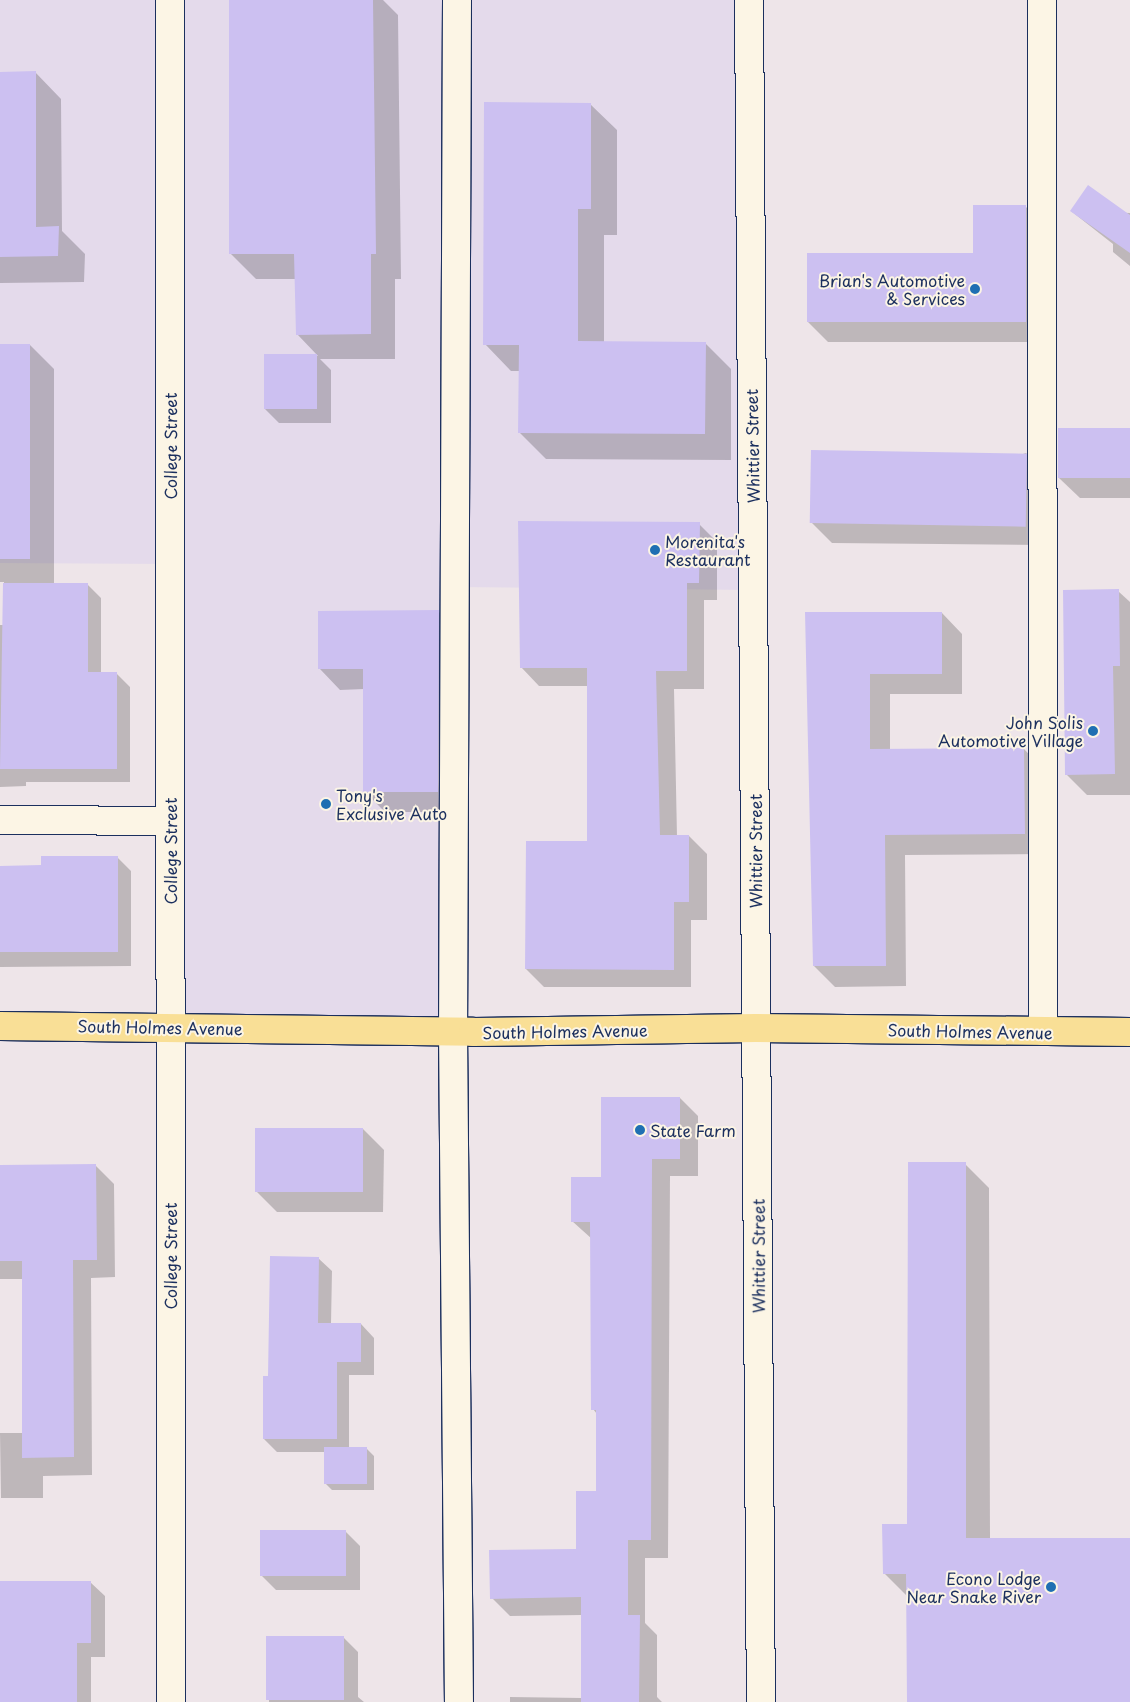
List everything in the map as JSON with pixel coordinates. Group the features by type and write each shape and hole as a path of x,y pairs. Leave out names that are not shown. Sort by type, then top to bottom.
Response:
{"main road":[{"name":"South Holmes Avenue","path":"0,1026 453,1031 756,1028 1130,1032"}],"street":[{"name":"College Street","path":"170,0 171,1702"},
{"path":"456,0 453,1031 459,1702"},
{"name":"Whittier Street","path":"749,0 761,1702"},
{"path":"1042,0 1043,1031"},
{"path":"0,820 170,821"}],"shaded area":[{"path":"0,0 749,0 753,590 455,587 453,1031 170,1027 170,564 0,563"}],"building":[{"path":"229,0 373,0 376,254 371,254 371,334 296,335 294,254 229,254"},
{"path":"36,71 36,227 59,226 58,256 0,257 0,72"},
{"path":"484,102 591,103 591,209 578,209 578,341 706,342 705,434 518,433 519,345 483,345"},
{"path":"1088,185 1130,215 1130,253 1070,211"},
{"path":"973,205 1026,205 1026,322 807,322 807,253 973,253"},
{"path":"0,344 30,344 30,559 0,559"},
{"path":"264,354 317,354 317,409 264,409"},
{"path":"1058,428 1130,428 1130,478 1058,478"},
{"path":"811,450 1027,454 1026,527 810,523"},
{"path":"518,521 700,522 699,583 687,583 687,671 656,671 660,835 689,835 689,902 674,902 674,970 525,969 526,841 587,841 587,668 520,668"},
{"path":"3,583 88,583 88,672 117,672 117,769 0,769"},
{"path":"1119,589 1120,666 1113,666 1115,774 1065,775 1063,590"},
{"path":"439,610 438,792 363,792 363,669 318,669 318,611"},
{"path":"805,612 942,612 942,674 870,674 870,749 1024,748 1025,834 885,835 886,966 813,966"},
{"path":"41,856 118,856 118,952 0,952 0,866 41,865"},
{"path":"601,1097 680,1097 680,1159 652,1159 651,1540 628,1540 628,1615 640,1615 639,1702 581,1702 581,1597 490,1599 489,1550 576,1549 576,1491 596,1491 596,1410 591,1410 590,1222 571,1222 571,1177 601,1177"},
{"path":"255,1128 363,1128 363,1192 255,1192"},
{"path":"908,1162 966,1162 966,1538 1130,1538 1130,1702 907,1702 906,1574 883,1574 882,1524 907,1524"},
{"path":"96,1164 97,1260 73,1260 74,1457 22,1458 22,1261 0,1261 0,1165"},
{"path":"270,1256 319,1257 318,1323 361,1323 361,1362 337,1362 337,1439 263,1439 263,1376 268,1376"},
{"path":"324,1447 367,1447 367,1484 324,1484"},
{"path":"260,1530 346,1530 346,1576 260,1576"},
{"path":"0,1581 91,1581 91,1643 77,1643 77,1702 0,1702"},
{"path":"266,1636 344,1636 344,1700 266,1700"}],"place":[{"name":"Brian's Automotive & Services","path":"975,289"},
{"name":"Morenita's Restaurant","path":"655,550"},
{"name":"John Solis Automotive Village","path":"1093,731"},
{"name":"Tony's Exclusive Auto","path":"326,804"},
{"name":"State Farm","path":"640,1130"},
{"name":"Econo Lodge Near Snake River","path":"1051,1587"}]}
